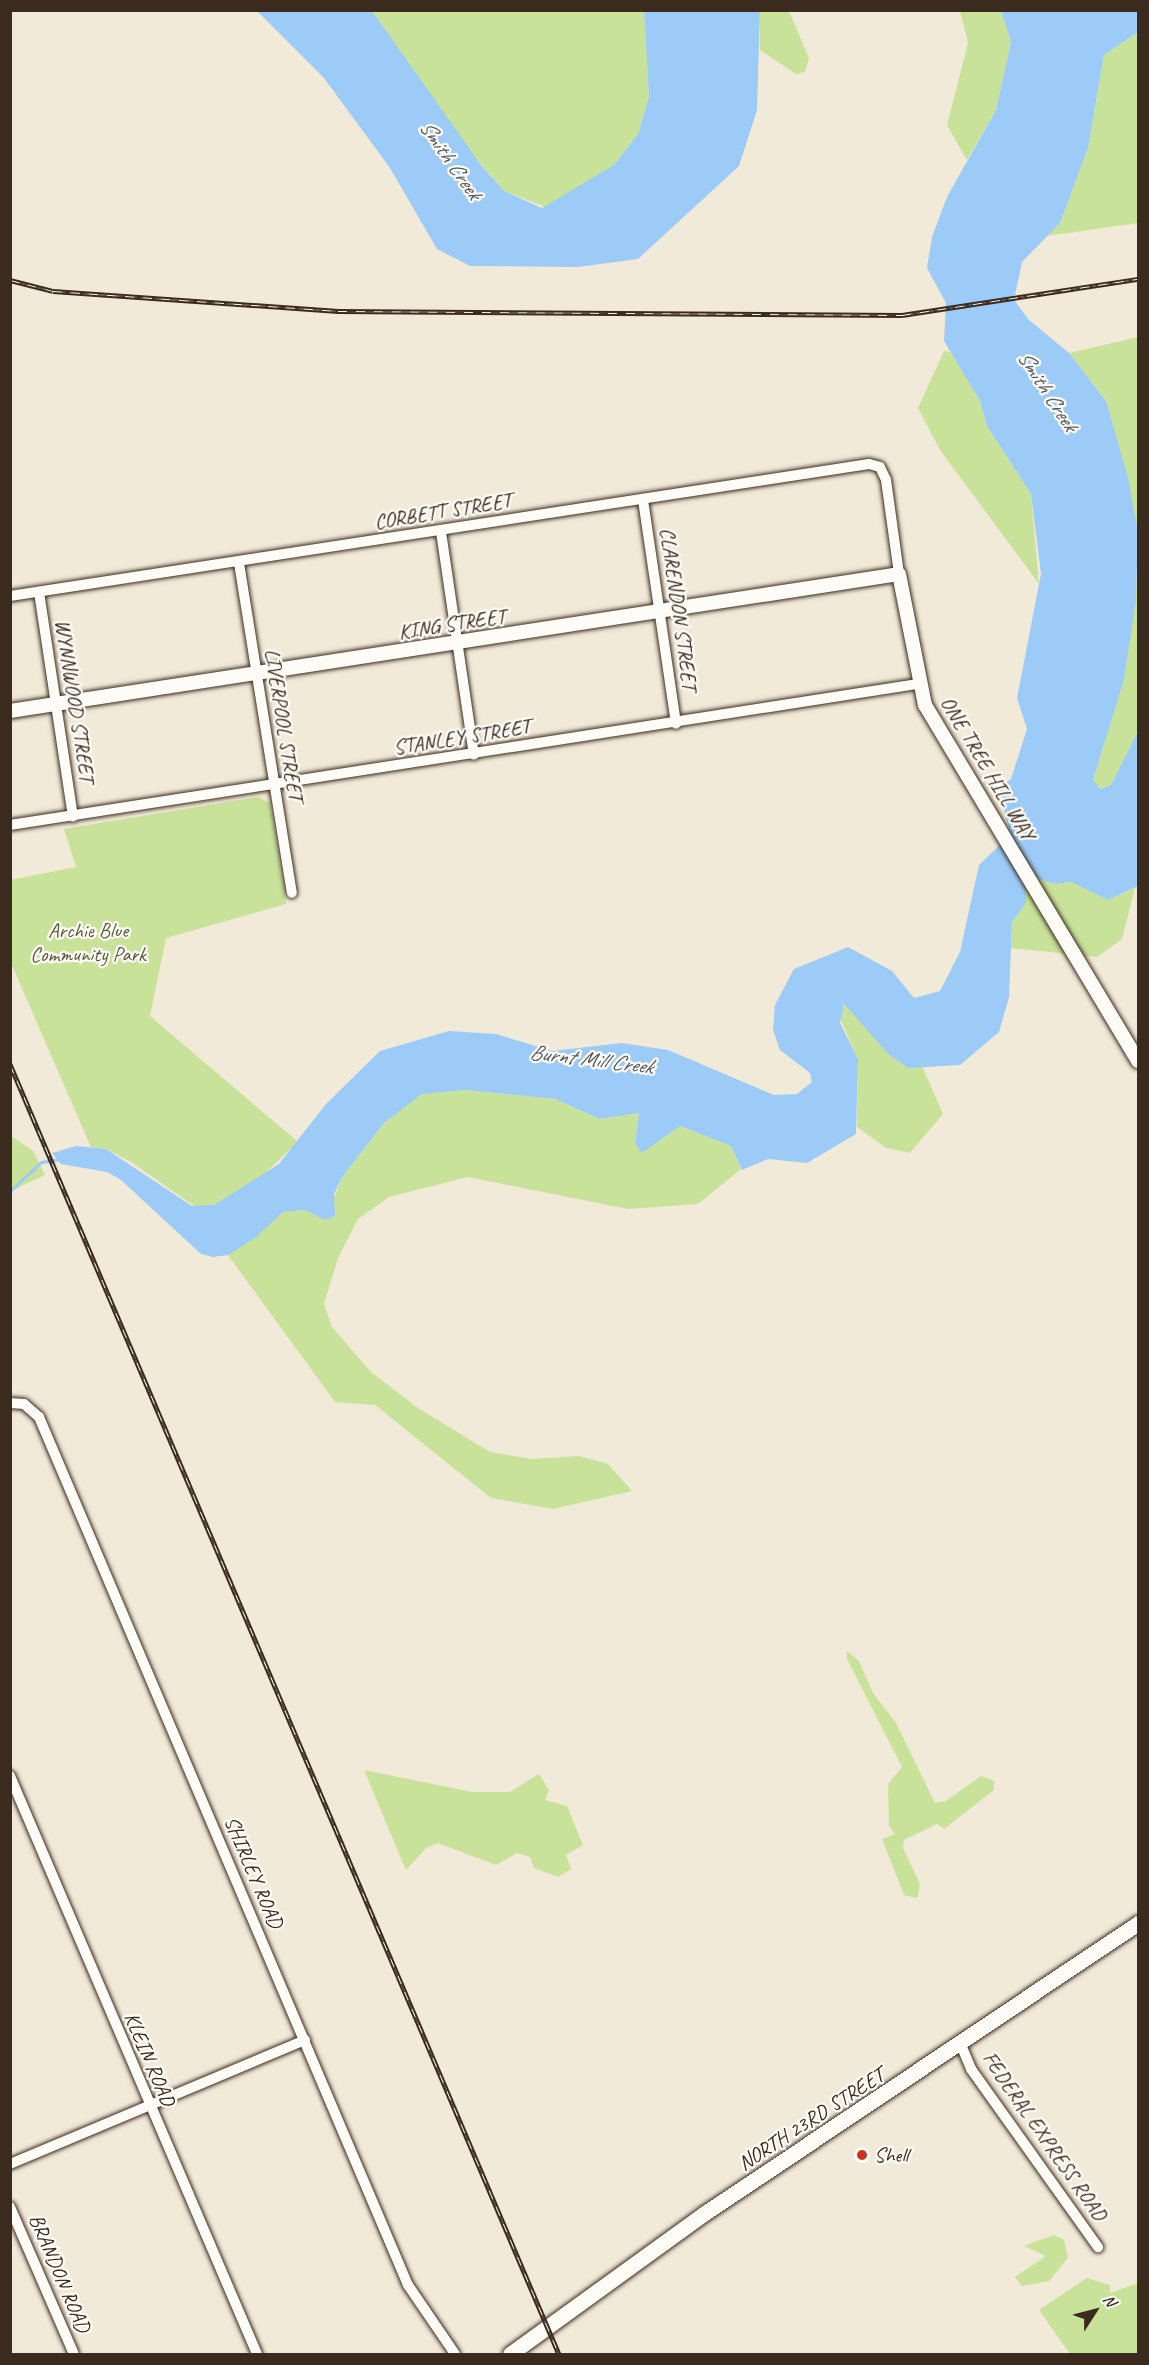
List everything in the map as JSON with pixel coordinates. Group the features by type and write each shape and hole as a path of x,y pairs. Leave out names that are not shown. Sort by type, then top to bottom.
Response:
{"main road":[{"name":"NORTH 23RD STREET","path":"510,2355 687,2226 961,2045 1138,1923"}],"street":[{"name":"CORBETT STREET","path":"10,596 441,532 869,464 880,468"},
{"name":"ONE TREE HILL WAY","path":"880,468 886,480 918,684 932,718 1138,1060"},
{"name":"CLARENDON STREET","path":"643,500 676,723"},
{"path":"441,532 474,755"},
{"name":"LIVERPOOL STREET","path":"239,563 292,893"},
{"name":"KING STREET","path":"10,711 458,644 899,574"},
{"name":"WYNNWOOD STREET","path":"39,592 73,816"},
{"name":"STANLEY STREET","path":"10,825 474,755 918,684"},
{"name":"SHIRLEY ROAD","path":"10,1403 24,1404 39,1417 408,2284 455,2355"},
{"name":"KLEIN ROAD","path":"10,1776 148,2106 257,2355"},
{"path":"10,2164 305,2040"},
{"name":"FEDERAL EXPRESS ROAD","path":"961,2045 971,2069 1098,2247"},
{"name":"BRANDON ROAD","path":"10,2207 74,2355"}],"green space":[{"path":"372,11 644,11 649,96 638,134 614,165 548,208 504,191 462,142"},
{"path":"760,11 789,11 809,58 805,72 796,74 760,50"},
{"path":"960,11 1001,11 1011,42 996,110 967,160 947,125 968,43"},
{"path":"1138,32 1138,223 1047,236 1060,223 1088,148 1104,55"},
{"path":"1138,337 1138,532 1106,401 1069,353"},
{"path":"944,351 951,352 980,401 987,426 1031,494 1039,584 940,450 918,408"},
{"path":"1138,570 1138,731 1111,785 1099,789 1093,780 1124,680"},
{"name":"Archie Blue Community Park","path":"258,797 270,803 286,904 166,938 150,1016 298,1142 254,1184 214,1205 197,1208 131,1162 106,1149 91,1147 11,963 10,880 76,867 64,829"},
{"path":"1025,876 1056,884 1071,882 1108,900 1135,888 1122,939 1097,957 1011,948 1012,922 1026,903"},
{"path":"846,1003 889,1055 908,1068 922,1066 943,1114 910,1153 886,1148 857,1127 858,1059 838,1014"},
{"path":"466,1090 555,1099 600,1119 639,1113 635,1144 642,1153 680,1126 731,1146 741,1169 698,1204 628,1209 468,1177 389,1197 358,1219 338,1258 324,1304 332,1327 371,1372 418,1408 490,1452 532,1459 579,1456 608,1464 632,1491 553,1509 491,1498 375,1405 335,1402 228,1255 283,1212 305,1210 325,1219 343,1176 384,1123 421,1094"},
{"path":"11,1136 33,1151 45,1175 11,1191"},
{"path":"847,1651 859,1661 873,1693 896,1723 935,1803 946,1801 981,1776 994,1781 994,1790 944,1829 937,1824 904,1840 903,1848 920,1884 917,1898 904,1895 882,1839 895,1834 889,1826 888,1784 902,1767 847,1659"},
{"path":"364,1770 472,1792 510,1792 539,1774 549,1790 545,1800 567,1806 583,1845 566,1855 571,1869 558,1877 534,1868 530,1857 517,1853 496,1865 438,1843 426,1848 406,1870"},
{"path":"1054,2235 1064,2240 1068,2258 1049,2281 1022,2286 1015,2277 1046,2256 1024,2246"},
{"path":"1087,2278 1110,2285 1110,2293 1138,2283 1138,2354 1070,2354 1039,2310"}],"water":[{"name":"Smith Creek","path":"257,11 372,11 481,165 504,191 542,208 614,165 638,134 649,96 644,11 760,11 757,110 739,166 638,259 578,267 470,266 437,249 390,168 324,78"},
{"name":"Smith Creek","path":"1001,11 1138,11 1138,32 1104,55 1088,148 1060,223 1022,262 1014,300 1029,320 1069,353 1106,401 1128,478 1138,532 1136,600 1124,680 1093,780 1100,789 1111,785 1138,731 1138,886 1108,900 1071,882 1056,884 1025,876 1026,903 1012,922 1009,997 999,1032 960,1065 908,1068 889,1055 844,1004 840,1023 858,1059 856,1134 807,1163 768,1159 742,1170 731,1146 680,1126 642,1153 635,1144 639,1113 600,1119 555,1099 466,1090 422,1094 384,1123 343,1176 334,1194 335,1216 325,1220 305,1210 283,1212 255,1238 228,1255 213,1257 201,1254 121,1180 107,1172 61,1164 52,1153 76,1146 106,1149 192,1206 214,1205 279,1164 326,1104 380,1051 449,1031 496,1034 552,1051 622,1043 668,1050 774,1095 797,1094 812,1082 810,1073 780,1050 773,1030 775,1005 794,969 848,947 892,971 914,998 940,991 960,952 979,865 1010,835 999,787 1011,779 1027,729 1017,698 1041,574 1031,494 987,426 980,401 944,341 946,303 927,268 932,237 947,197 996,110 1011,42"}],"waterway":[{"name":"Burnt Mill Creek","path":"10,1191 41,1162 59,1159"}],"railway":[{"path":"10,280 53,291 338,311 902,315 1138,279"},
{"path":"10,1064 559,2354"}],"place":[{"name":"Shell","path":"862,2155"}]}
